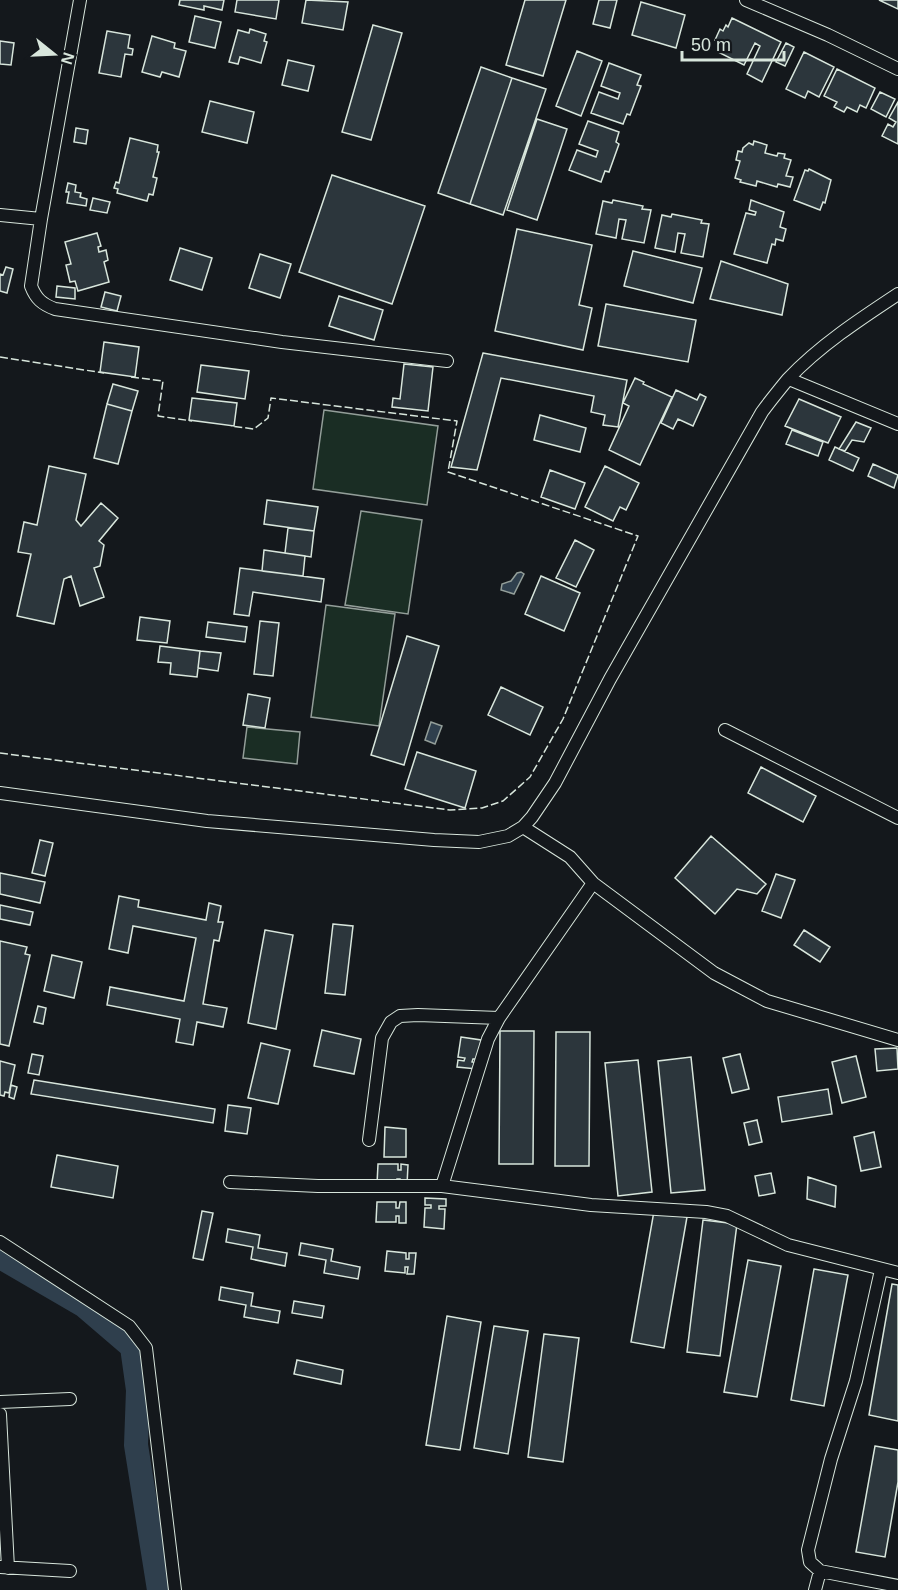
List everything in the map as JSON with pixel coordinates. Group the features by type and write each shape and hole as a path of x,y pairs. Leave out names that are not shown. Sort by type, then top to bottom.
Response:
{"street":[{"path":"80,0 41,219 32,286 35,296 43,304 55,309 282,342 447,361"},
{"path":"746,0 828,35 898,69"},
{"path":"0,215 41,219"},
{"path":"0,793 207,821 434,840 479,842 508,836 523,827 555,783 610,679 762,412 789,378 852,324 898,294"},
{"path":"789,378 898,424"},
{"path":"725,730 898,818"},
{"path":"523,827 570,857 594,883 714,973 767,1001 898,1040"},
{"path":"442,1186 484,1048 500,1018 594,883"},
{"path":"369,1140 382,1038 392,1022 400,1016 418,1015 500,1018"},
{"path":"230,1182 318,1186 442,1186 591,1205 706,1212 727,1216 788,1245 898,1273"},
{"path":"0,1242 129,1326 146,1348 175,1590"},
{"path":"881,1270 856,1381 831,1459 808,1550 810,1562 820,1571 898,1586"},
{"path":"0,1402 70,1399"},
{"path":"0,1414 4,1568 70,1571"},
{"path":"815,1590 820,1571"}],"green space":[{"path":"324,410 438,426 427,505 313,489"},
{"path":"361,511 422,520 408,614 345,605"},
{"path":"326,605 395,614 379,726 311,717"},
{"path":"247,727 300,732 297,764 243,758"}],"water":[{"path":"517,573 524,574 514,594 501,590 502,584 511,581"},
{"path":"431,722 442,726 435,744 425,740"}],"building":[{"path":"180,0 224,0 222,10 204,6 204,10 179,5"},
{"path":"237,0 279,0 276,19 235,12"},
{"path":"306,0 348,2 343,30 302,23"},
{"path":"525,0 566,0 543,76 506,65"},
{"path":"599,0 617,0 610,28 593,24"},
{"path":"879,0 898,0 898,9"},
{"path":"641,2 685,15 676,48 632,35"},
{"path":"195,16 221,22 215,48 189,42"},
{"path":"732,18 781,42 762,82 747,74 760,46 755,43 744,65 716,51 721,42 715,40 720,29 723,31 726,25 728,27"},
{"path":"373,25 402,33 371,140 342,132"},
{"path":"250,29 266,34 264,41 267,42 261,63 240,57 238,64 229,62 238,30 249,33"},
{"path":"107,31 130,35 128,48 133,49 132,55 125,54 121,77 99,73"},
{"path":"152,36 175,43 174,48 186,51 179,77 162,72 160,77 142,72"},
{"path":"0,41 14,43 11,65 0,64"},
{"path":"786,43 794,47 785,66 776,62"},
{"path":"577,51 602,61 581,116 556,106"},
{"path":"804,52 834,67 819,97 808,91 805,98 786,89"},
{"path":"288,60 314,66 308,91 282,85"},
{"path":"609,63 641,75 637,85 641,86 630,115 627,114 623,124 591,113 599,92 618,99 620,93 601,86"},
{"path":"481,67 512,78 470,204 438,193"},
{"path":"837,69 875,88 866,108 860,105 857,112 847,107 844,112 834,107 837,102 824,96"},
{"path":"512,78 546,89 503,215 470,204"},
{"path":"880,92 895,99 886,117 871,109"},
{"path":"210,101 254,112 247,143 202,132"},
{"path":"898,102 898,144 882,136 888,124 893,127 896,122 889,118"},
{"path":"537,119 567,129 537,220 507,210"},
{"path":"588,121 619,132 616,142 619,144 609,172 605,171 601,182 569,170 577,150 596,157 598,151 579,144"},
{"path":"76,128 88,130 86,144 74,142"},
{"path":"130,138 158,145 157,152 159,152 153,177 157,178 153,195 149,194 147,201 117,193 118,189 114,188 116,182 119,183"},
{"path":"754,141 767,145 765,153 777,156 778,153 785,154 784,158 791,160 786,176 793,177 790,187 778,184 777,187 757,181 756,186 740,182 741,180 735,178 740,161 736,160 738,151 742,152 749,143 753,145"},
{"path":"809,169 831,180 825,203 823,202 820,210 794,200 805,170"},
{"path":"332,175 425,206 392,304 299,272"},
{"path":"68,183 76,185 75,192 81,193 80,197 87,199 86,206 67,203"},
{"path":"93,198 110,202 107,213 90,210"},
{"path":"613,200 643,206 642,209 651,210 644,243 622,239 626,220 619,219 616,238 596,234 603,201 612,203"},
{"path":"751,200 784,212 780,227 786,229 783,241 776,239 775,245 772,244 767,263 734,254 746,213 755,215 756,212 749,210"},
{"path":"672,214 702,220 701,223 709,224 703,257 681,253 685,234 678,233 675,252 655,248 662,215 671,217"},
{"path":"517,229 592,245 579,305 592,308 583,350 495,331"},
{"path":"97,233 101,246 98,247 99,252 106,250 108,260 104,262 109,282 78,291 75,281 70,282 66,265 71,264 65,242"},
{"path":"180,248 212,258 202,290 170,280"},
{"path":"633,251 702,268 693,303 624,286"},
{"path":"260,254 291,264 280,298 249,288"},
{"path":"721,261 788,284 782,315 710,299"},
{"path":"6,267 13,269 7,293 0,291 0,274 3,275"},
{"path":"57,286 75,288 75,299 56,297"},
{"path":"105,292 121,296 117,311 101,307"},
{"path":"339,296 383,310 374,340 329,326"},
{"path":"606,304 696,320 688,362 598,346"},
{"path":"104,342 139,347 135,377 100,372"},
{"path":"483,353 627,380 618,427 603,425 605,415 591,412 594,396 501,378 477,470 451,467"},
{"path":"404,364 433,367 428,411 392,407 393,398 400,399"},
{"path":"201,365 249,371 245,399 197,392"},
{"path":"635,378 672,397 640,465 609,450 629,406 623,403"},
{"path":"113,384 138,391 132,411 107,404"},
{"path":"676,390 697,400 700,394 706,397 693,426 678,419 673,429 661,423"},
{"path":"192,398 237,403 234,426 189,420"},
{"path":"799,399 841,417 828,443 785,426"},
{"path":"107,404 132,411 118,464 94,458"},
{"path":"540,415 586,428 580,452 534,440"},
{"path":"856,422 871,428 864,442 852,440 845,451 839,449"},
{"path":"792,430 823,442 818,456 786,444"},
{"path":"835,447 859,458 853,471 829,460"},
{"path":"873,464 898,475 894,488 868,476"},
{"path":"49,466 86,474 76,520 81,526 101,503 118,518 99,541 104,545 100,566 94,568 104,597 80,606 71,576 64,579 54,624 17,616 31,554 18,552 24,522 37,525"},
{"path":"605,466 639,483 626,510 620,507 613,521 585,507"},
{"path":"550,470 585,483 575,509 541,497"},
{"path":"267,500 318,507 314,531 264,524"},
{"path":"288,528 314,531 311,557 285,553"},
{"path":"575,540 594,550 576,587 556,578"},
{"path":"264,550 305,556 303,576 262,571"},
{"path":"240,568 324,579 321,602 253,592 249,616 234,614"},
{"path":"541,576 580,593 564,631 525,614"},
{"path":"140,617 170,621 167,643 137,640"},
{"path":"260,621 279,623 273,676 254,674"},
{"path":"208,622 247,627 245,642 206,637"},
{"path":"407,636 439,646 404,765 371,755"},
{"path":"160,646 200,651 197,677 170,674 171,663 158,662"},
{"path":"200,651 221,653 218,671 198,668"},
{"path":"501,687 543,707 530,735 488,715"},
{"path":"248,694 270,698 265,728 243,725"},
{"path":"417,752 476,771 465,808 405,789"},
{"path":"761,767 816,796 803,822 748,793"},
{"path":"711,836 766,884 757,894 737,889 715,914 675,878"},
{"path":"40,840 53,843 45,876 32,873"},
{"path":"0,873 45,882 40,903 0,894"},
{"path":"776,874 795,880 781,918 762,911"},
{"path":"119,896 139,900 138,907 206,920 209,903 221,906 218,922 223,922 219,941 214,940 203,1004 227,1008 223,1027 197,1022 193,1045 176,1042 180,1019 107,1005 110,987 184,1001 196,938 133,926 128,953 109,949"},
{"path":"0,905 33,912 30,925 0,919"},
{"path":"333,924 353,926 345,995 325,993"},
{"path":"265,930 293,935 276,1029 248,1023"},
{"path":"804,930 830,947 820,962 794,945"},
{"path":"0,941 27,947 25,954 30,955 9,1046 0,1044"},
{"path":"52,955 82,962 74,998 44,991"},
{"path":"38,1006 46,1008 43,1024 34,1022"},
{"path":"322,1030 361,1039 354,1074 314,1066"},
{"path":"500,1031 534,1031 533,1164 499,1164"},
{"path":"556,1032 590,1032 589,1166 555,1166"},
{"path":"461,1037 481,1040 478,1059 473,1059 472,1062 478,1063 477,1069 457,1067 458,1060 464,1061 465,1058 458,1057"},
{"path":"261,1043 290,1050 278,1104 248,1098"},
{"path":"897,1048 898,1069 877,1071 875,1049"},
{"path":"32,1054 43,1056 39,1075 28,1073"},
{"path":"740,1054 749,1089 732,1093 723,1058"},
{"path":"856,1056 866,1097 842,1103 832,1062"},
{"path":"691,1057 705,1190 671,1193 658,1061"},
{"path":"638,1060 652,1192 618,1196 605,1063"},
{"path":"0,1061 15,1065 9,1093 5,1092 4,1096 0,1095"},
{"path":"34,1080 215,1109 213,1123 31,1094"},
{"path":"11,1085 17,1087 14,1099 9,1097"},
{"path":"828,1089 832,1114 782,1122 778,1097"},
{"path":"228,1105 251,1108 247,1134 225,1131"},
{"path":"757,1120 762,1142 749,1145 744,1123"},
{"path":"385,1127 406,1129 406,1157 384,1157"},
{"path":"874,1132 881,1167 861,1171 854,1137"},
{"path":"57,1155 118,1166 113,1198 51,1187"},
{"path":"378,1164 398,1164 398,1170 401,1170 401,1164 408,1165 407,1185 400,1185 400,1179 397,1179 397,1185 377,1184"},
{"path":"771,1173 775,1193 759,1196 755,1176"},
{"path":"808,1177 836,1186 835,1207 807,1199"},
{"path":"425,1198 446,1199 446,1206 439,1206 439,1209 445,1209 444,1229 424,1227 425,1208 431,1208 431,1205 425,1205"},
{"path":"377,1202 396,1202 396,1208 399,1208 400,1202 406,1202 406,1223 399,1223 399,1216 396,1216 396,1222 376,1222"},
{"path":"202,1211 213,1213 203,1260 193,1258"},
{"path":"654,1211 687,1217 664,1348 631,1342"},
{"path":"703,1220 737,1224 720,1356 687,1352"},
{"path":"228,1229 260,1235 258,1248 287,1253 285,1266 251,1259 253,1247 226,1242"},
{"path":"301,1243 333,1249 331,1261 360,1267 358,1279 324,1273 326,1260 299,1255"},
{"path":"387,1251 406,1253 406,1259 409,1259 409,1253 416,1253 414,1274 407,1274 408,1267 405,1267 405,1273 385,1271"},
{"path":"748,1260 781,1266 757,1397 724,1392"},
{"path":"814,1269 848,1275 824,1406 791,1400"},
{"path":"892,1284 898,1285 898,1421 869,1415"},
{"path":"221,1287 253,1293 251,1306 280,1311 278,1323 244,1317 246,1305 219,1300"},
{"path":"294,1301 324,1306 322,1318 292,1313"},
{"path":"447,1316 481,1322 460,1450 426,1445"},
{"path":"494,1326 528,1331 508,1454 474,1448"},
{"path":"544,1334 579,1338 563,1462 528,1457"},
{"path":"297,1360 343,1370 341,1384 294,1374"},
{"path":"875,1446 898,1450 898,1482 885,1557 856,1552"}],"waterway":[{"path":"0,1257 83,1305 132,1347 138,1390 136,1445 159,1590"}],"fence":[{"path":"0,357 104,373"},
{"path":"131,377 163,381 158,416 192,421"},
{"path":"0,753 450,810 482,808 503,801 530,777 563,719 638,536 448,472 457,421 271,398 268,418 254,429 231,426"}]}
